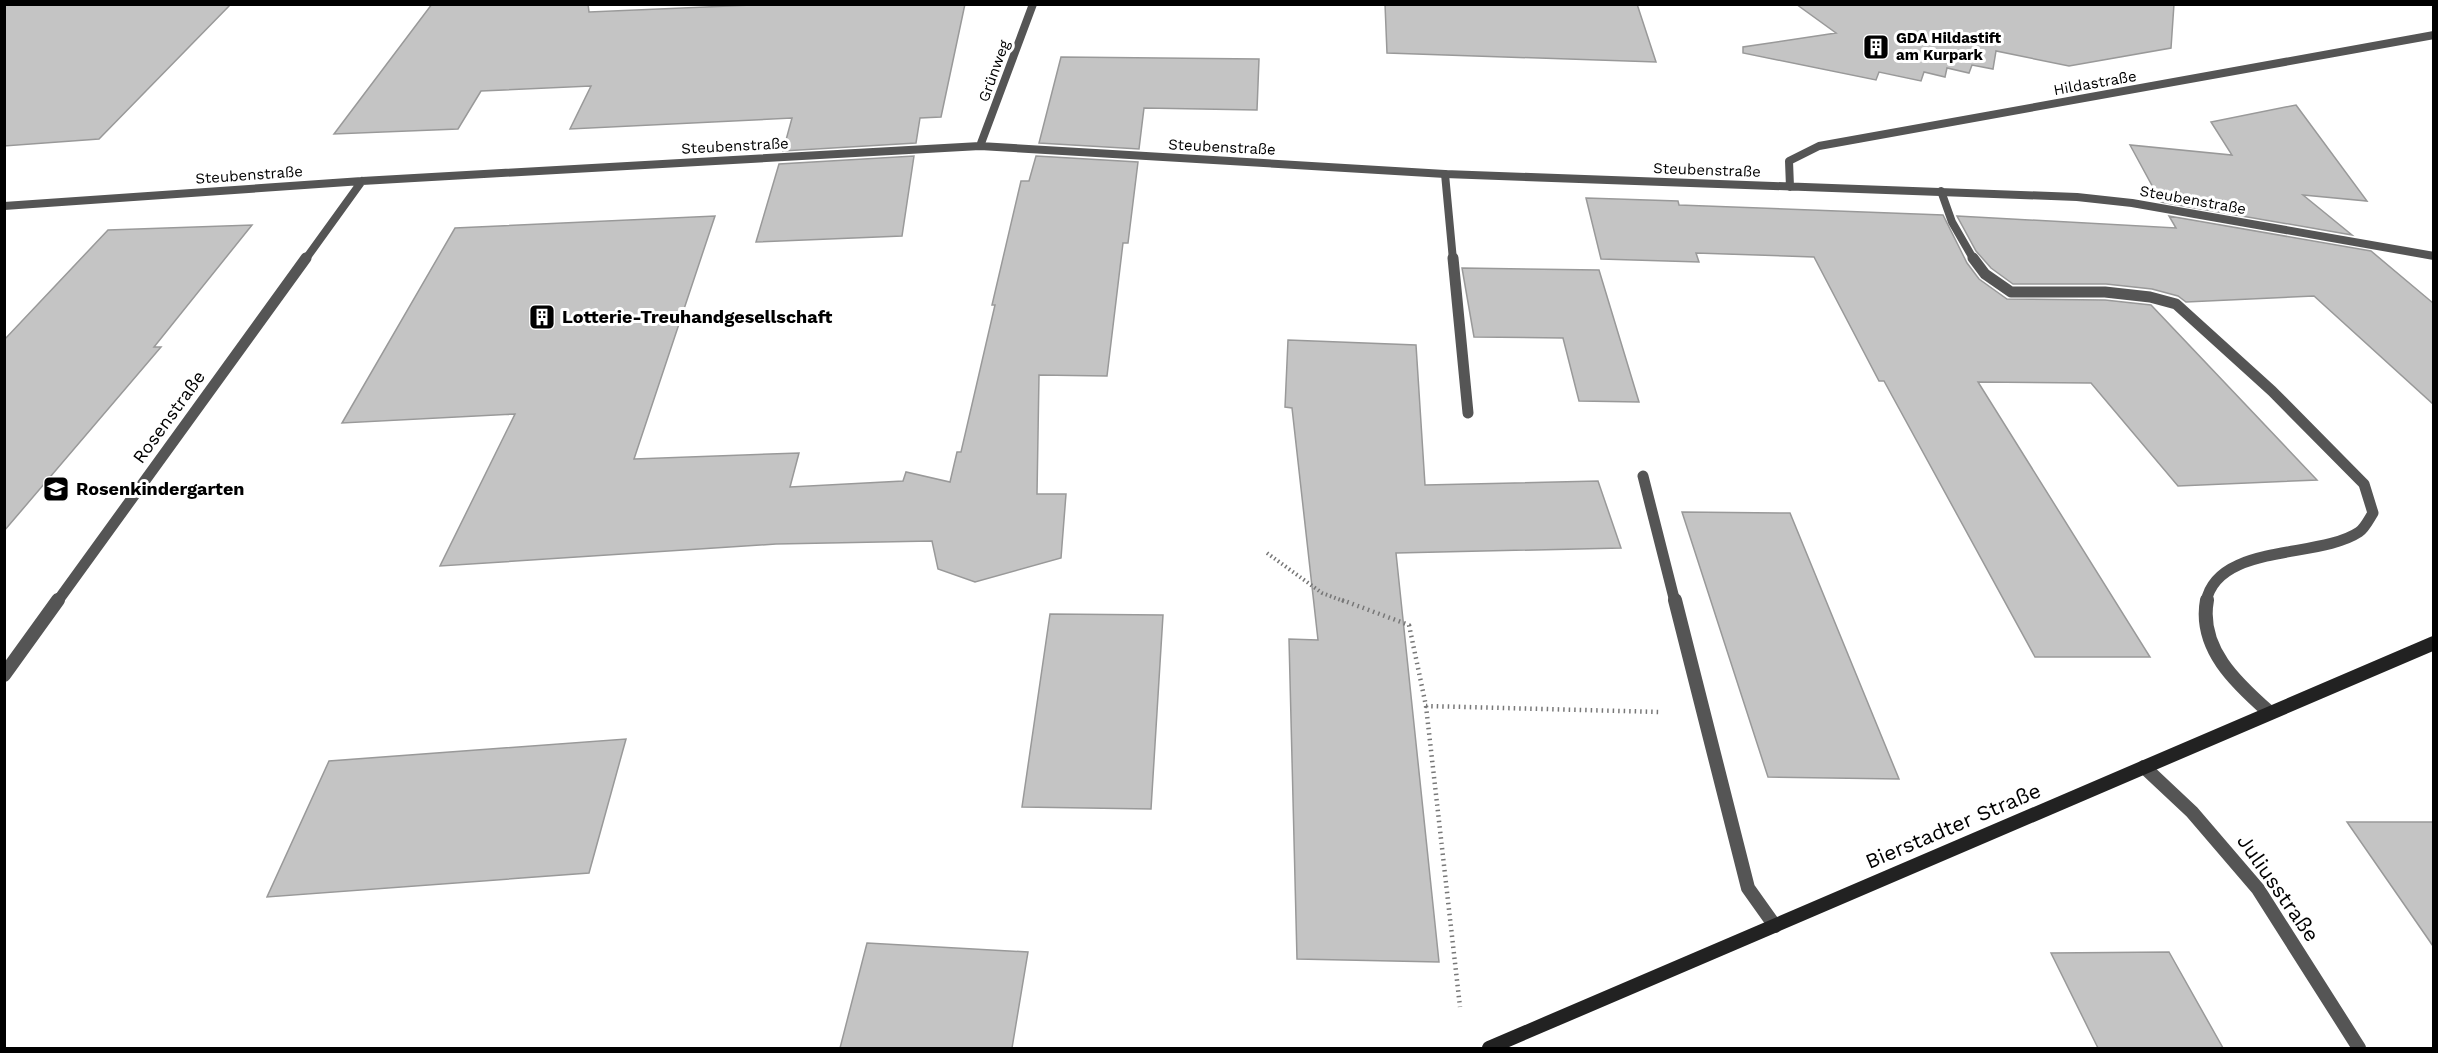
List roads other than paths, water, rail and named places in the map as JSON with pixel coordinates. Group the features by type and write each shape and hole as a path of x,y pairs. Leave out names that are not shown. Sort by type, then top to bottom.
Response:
{"main road":[{"name":"Bierstadter Straße","path":"1489,1048 2269,712 2433,644"}],"street":[{"name":"Grünweg","path":"980,146 1033,4"},
{"name":"Hildastraße","path":"1790,187 1788,161 1819,146 2433,35"},
{"name":"Steubenstraße","path":"4,206 362,181 980,146 1445,174 2077,197 2132,203 2433,256"},
{"path":"1445,174 1468,413"},
{"name":"Rosenstraße","path":"4,675 362,181"},
{"path":"1941,191 1952,222 1968,252 1985,274 2002,286 2011,292 2105,292 2150,297 2176,304 2272,391 2364,484 2374,501 2375,515 2366,529 2347,539 2230,566 2208,583 2202,605 2206,628 2217,657 2235,682 2269,712"},
{"path":"1643,476 1748,888 1774,926"},
{"name":"Juliusstraße","path":"2144,766 2192,812 2258,889 2359,1048"}],"place":[{"name":"GDA Hildastift am Kurpark","path":"1876,47"},
{"name":"Lotterie-Treuhandgesellschaft","path":"542,317"},
{"name":"Rosenkindergarten","path":"56,489"}]}
